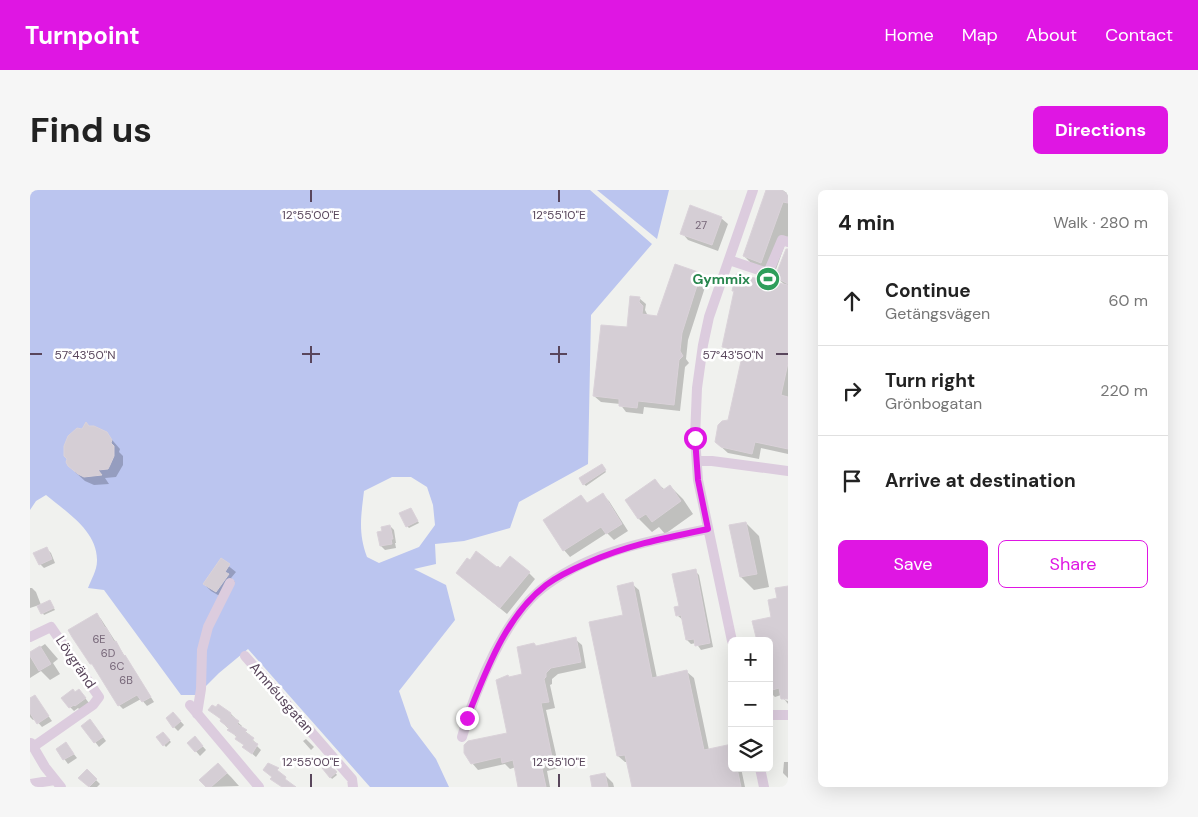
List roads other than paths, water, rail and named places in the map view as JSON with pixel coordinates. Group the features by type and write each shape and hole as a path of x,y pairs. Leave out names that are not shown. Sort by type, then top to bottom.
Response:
{"street":[{"path":"731,637 698,480 695,438 697,388 709,317 753,190"},
{"path":"728,260 768,273 782,240 788,242"},
{"path":"697,462 712,461 788,471"},
{"path":"462,737 467,718 484,676 504,636 525,606 547,584 575,568 614,551 641,543 708,529"},
{"path":"197,714 201,688 202,650 208,627 230,583"},
{"name":"Lövgränd","path":"30,637 52,627 99,697 93,705 32,745"},
{"name":"Amnéusgatan","path":"246,656 352,779 353,787"},
{"path":"190,706 259,787"},
{"path":"773,715 788,715"},
{"path":"32,745 58,784"},
{"path":"761,772 764,787"},
{"path":"30,784 58,784"}],"place":[{"name":"Gymmix","path":"768,279"}]}
